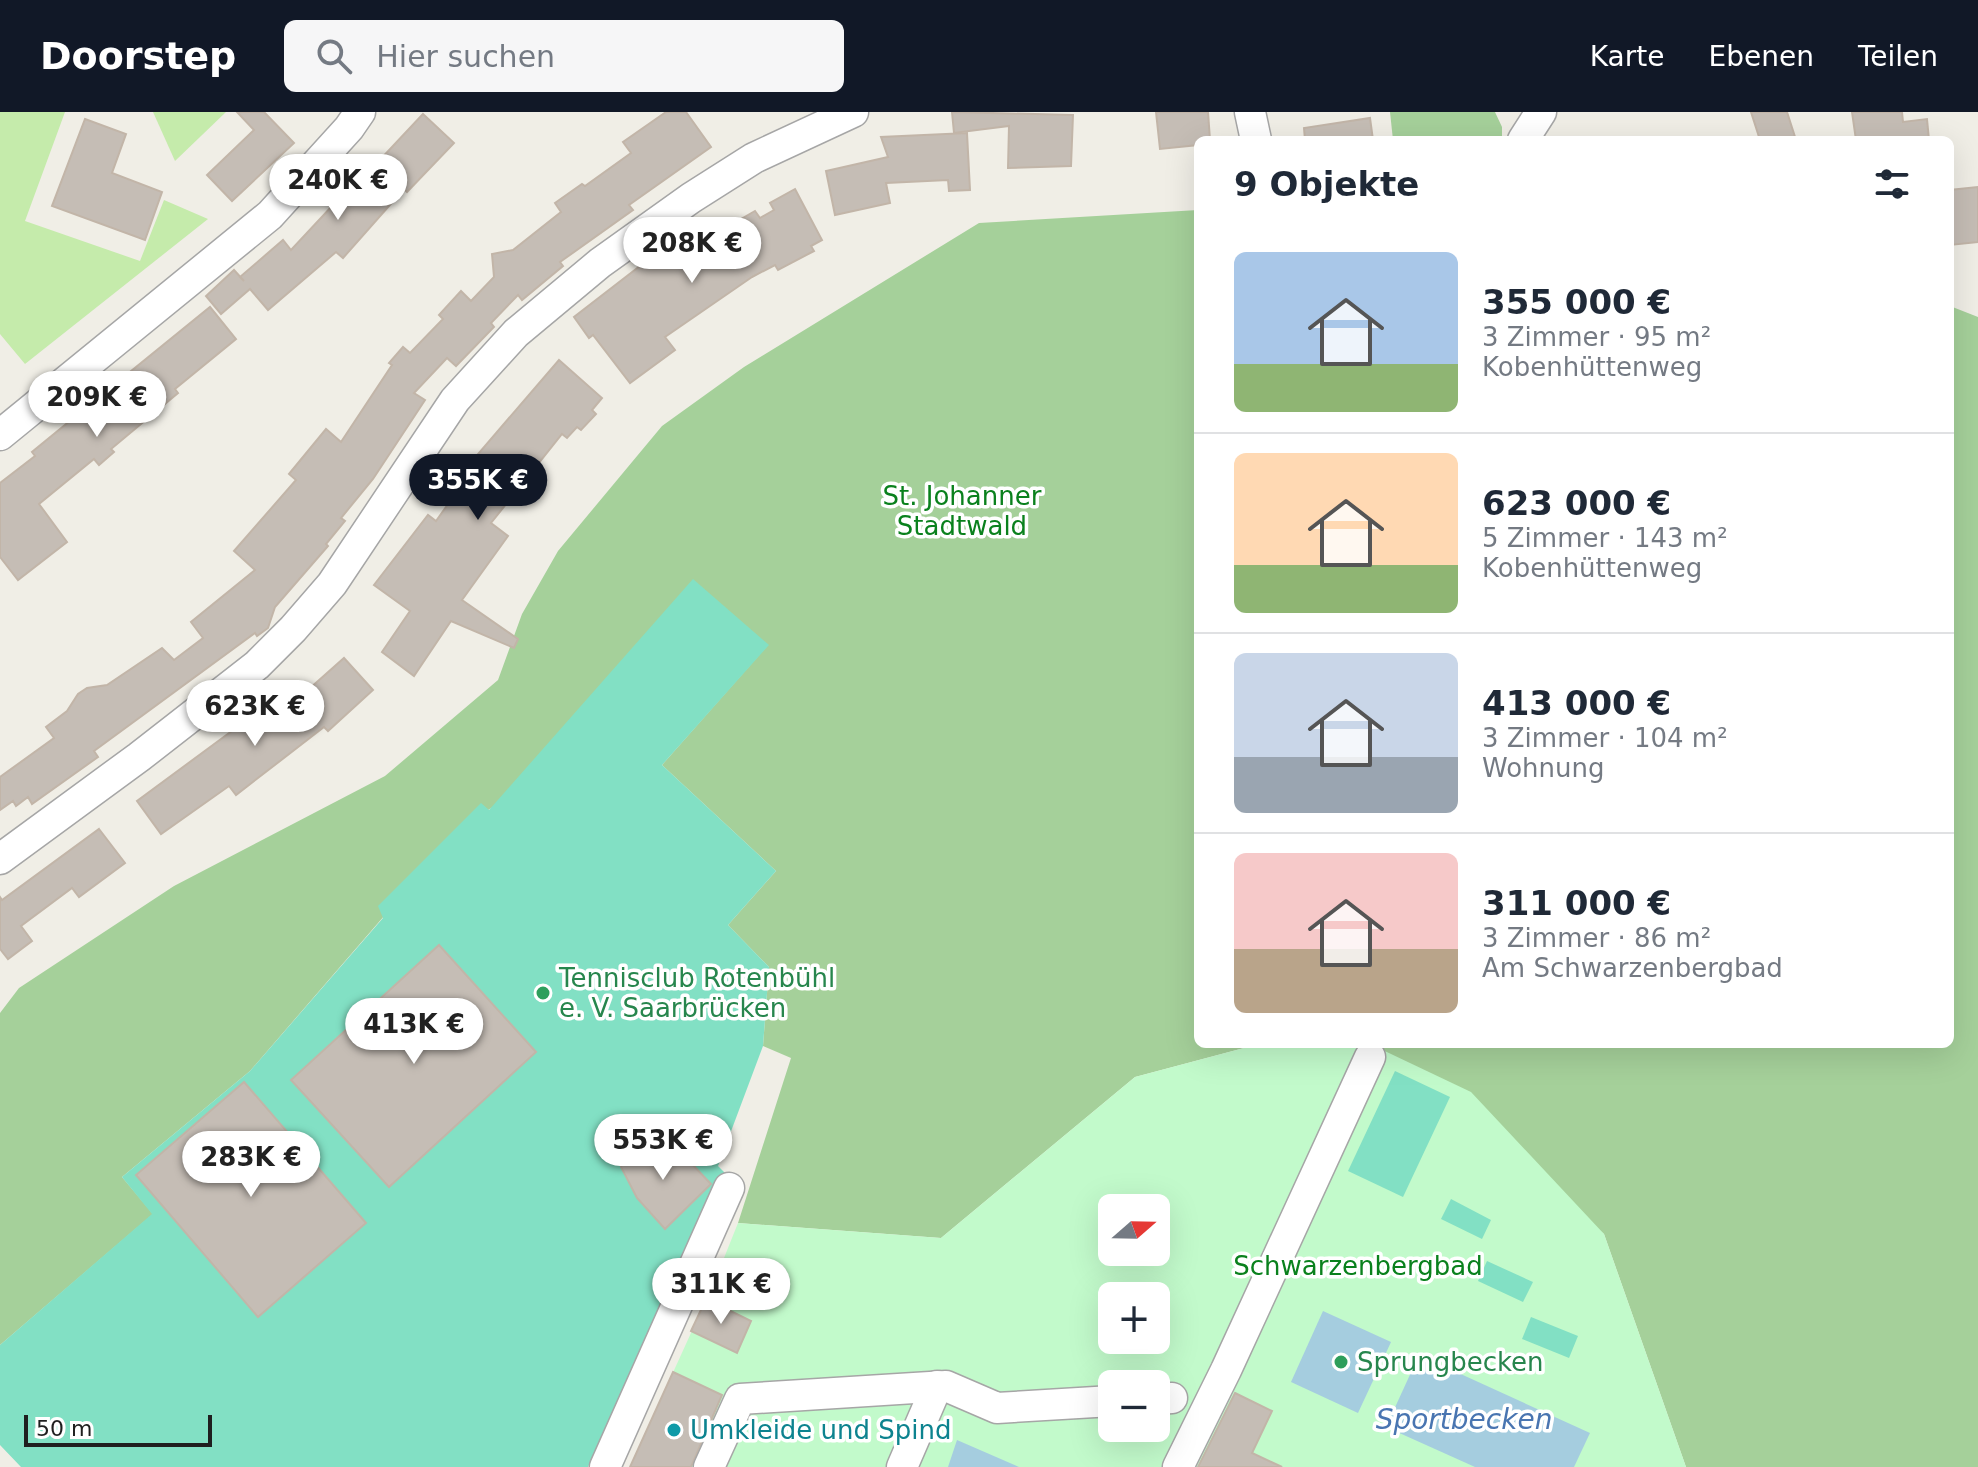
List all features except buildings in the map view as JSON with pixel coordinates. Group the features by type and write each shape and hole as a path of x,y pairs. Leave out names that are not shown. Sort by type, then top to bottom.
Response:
{"street":[{"path":"0,435 270,215 360,112"},
{"path":"0,859 257,665 293,629 332,584 455,400 516,333 600,263 691,198 754,158 853,112"},
{"path":"1250,112 1255,136"},
{"path":"1526,136 1541,112"},
{"path":"1178,1467 1370,1057"},
{"path":"605,1467 729,1188"},
{"path":"902,1467 937,1386"},
{"path":"709,1467 740,1399 946,1386 997,1408 1098,1402"}],"green space":[{"path":"0,112 65,112 25,221 140,261 164,200 208,219 25,364 0,334"},
{"path":"153,112 226,112 175,161"},
{"path":"1390,112 1495,112 1502,127 1502,136 1393,136"},
{"name":"St. Johanner Stadtwald","path":"1194,210 1194,1048 1244,1048 1135,1077 941,1238 738,1223 791,1058 763,1046 769,967 728,925 776,871 662,765 768,645 488,810 481,804 250,1071 122,1177 153,1214 0,1345 0,1013 19,988 174,886 385,776 498,680 522,614 558,551 662,426 744,367 979,223"},
{"path":"1954,308 1978,317 1978,1467 1686,1467 1604,1234 1375,1048 1954,1048"},
{"name":"Tennisclub Rotenbühl e. V. Saarbrücken","path":"693,579 769,645 662,765 776,871 728,925 769,967 763,1046 718,1166 726,1174 588,1467 21,1467 0,1445 0,1345 152,1214 122,1177 250,1071 383,918 378,906 481,803 489,810"},
{"name":"Schwarzenbergbad","path":"1244,1048 1378,1048 1471,1092 1604,1234 1686,1467 630,1467 738,1223 941,1238 1135,1077"},
{"path":"1395,1071 1450,1097 1403,1197 1348,1171"},
{"path":"1451,1199 1491,1220 1482,1239 1441,1219"},
{"path":"1487,1261 1533,1282 1523,1302 1478,1281"},
{"path":"1531,1317 1578,1336 1569,1358 1522,1339"}],"water":[{"name":"Sprungbecken","path":"1323,1311 1391,1342 1358,1413 1291,1382"},
{"name":"Sportbecken","path":"1419,1355 1590,1433 1574,1467 1475,1467 1386,1427"},
{"path":"957,1440 1019,1467 948,1467"}],"place":[{"name":"Tennisclub Rotenbühl e. V. Saarbrücken","path":"543,993"},
{"name":"Sprungbecken","path":"1341,1362"},
{"name":"Umkleide und Spind","path":"674,1430"}]}
